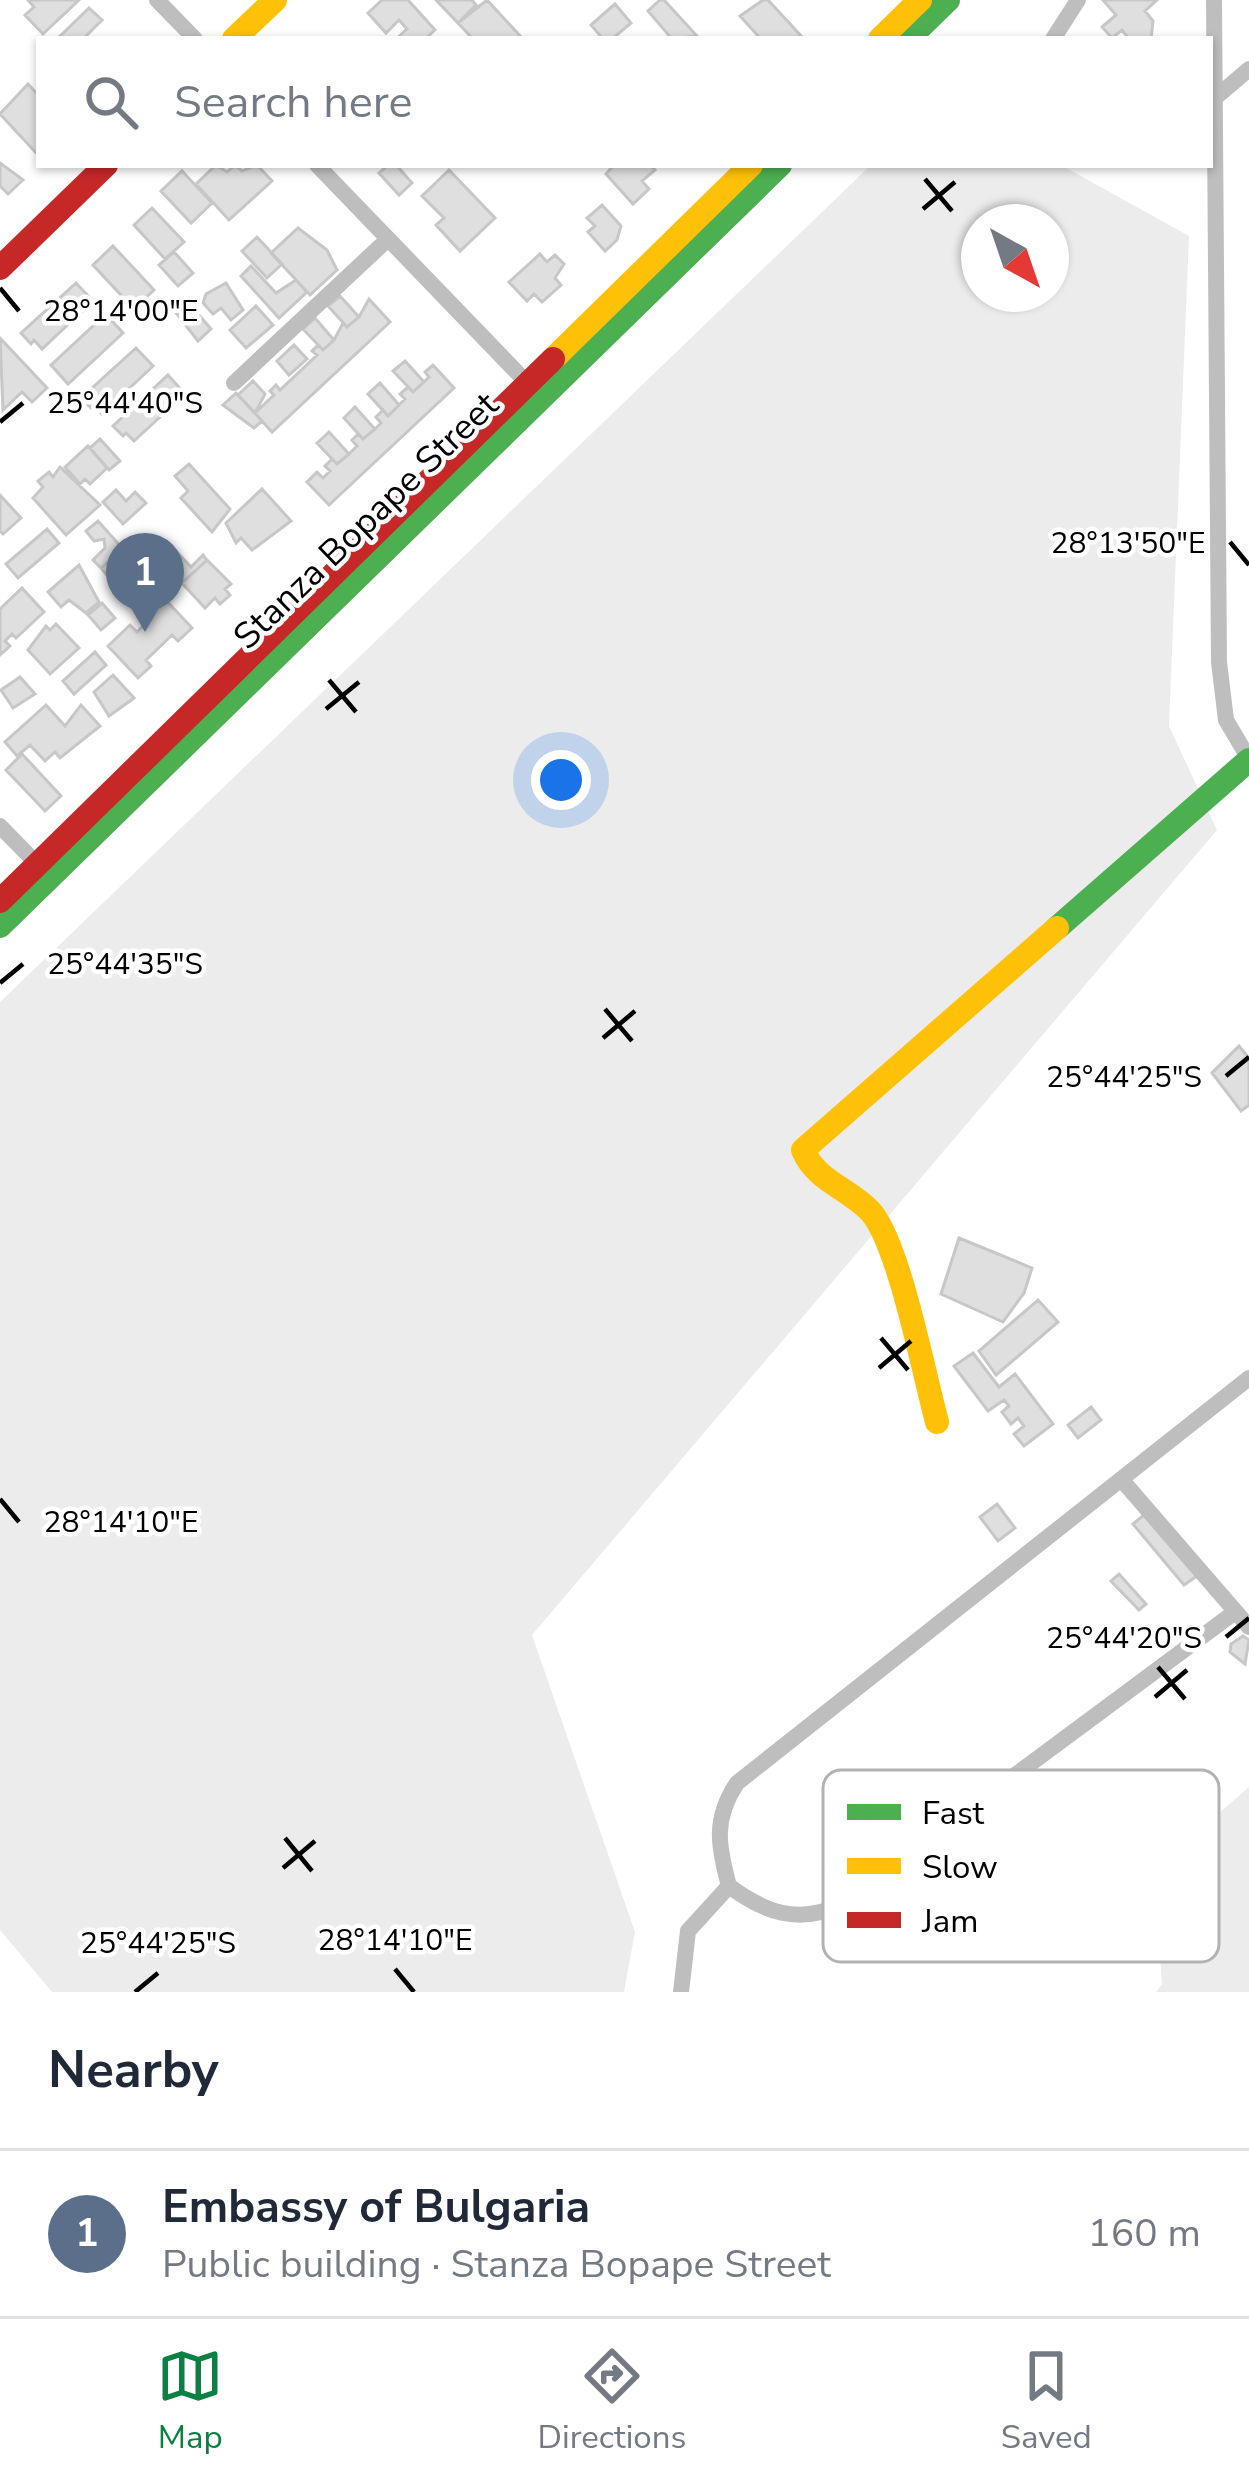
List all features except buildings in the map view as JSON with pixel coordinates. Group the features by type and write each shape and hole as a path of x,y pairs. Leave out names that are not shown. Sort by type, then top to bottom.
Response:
{"main road":[{"path":"238,36 275,0"},
{"path":"883,36 920,0"},
{"path":"911,36 948,0"},
{"path":"0,268 103,168"},
{"name":"Stanza Bopape Street","path":"536,392 748,168"},
{"name":"Stanza Bopape Street","path":"0,926 44,870 536,392 777,168"},
{"path":"937,1422 887,1242 872,1212 810,1167 803,1150 1249,759"},
{"name":"Stanza Bopape Street","path":"0,901 44,870"}],"street":[{"path":"157,0 192,36"},
{"path":"1055,36 1078,0"},
{"path":"1214,0 1219,662 1226,720 1249,759"},
{"path":"1215,98 1249,70"},
{"path":"320,168 536,392"},
{"path":"234,383 388,238"},
{"path":"0,826 44,870"},
{"path":"823,1911 788,1916 729,1886 718,1847 718,1819 736,1783 1249,1378"},
{"path":"1121,1479 1249,1627"},
{"path":"1022,1770 1235,1612"},
{"path":"680,1992 681,1953 688,1931 729,1886"}],"shaded area":[{"path":"868,168 1066,168 1189,236 1169,726 1217,830 532,1635 635,1932 624,1992 52,1992 0,1930 0,1002"},
{"path":"1249,1787 1249,1992 1156,1992 1162,1984 1160,1962 1219,1962 1219,1813"}],"traffic: fast":[{"path":"911,36 948,0"},
{"path":"0,926 777,168"},
{"path":"1057,928 1249,760"}],"traffic: slow":[{"path":"237,36 275,0"},
{"path":"883,36 920,0"},
{"path":"553,359 748,168"},
{"path":"937,1422 901,1279 881,1227 861,1203 824,1177 803,1150 1057,928"}],"traffic: jam":[{"path":"0,268 103,168"},
{"path":"0,901 553,359"}],"place":[{"name":"Embassy of Bulgaria","path":"145,632"}]}
